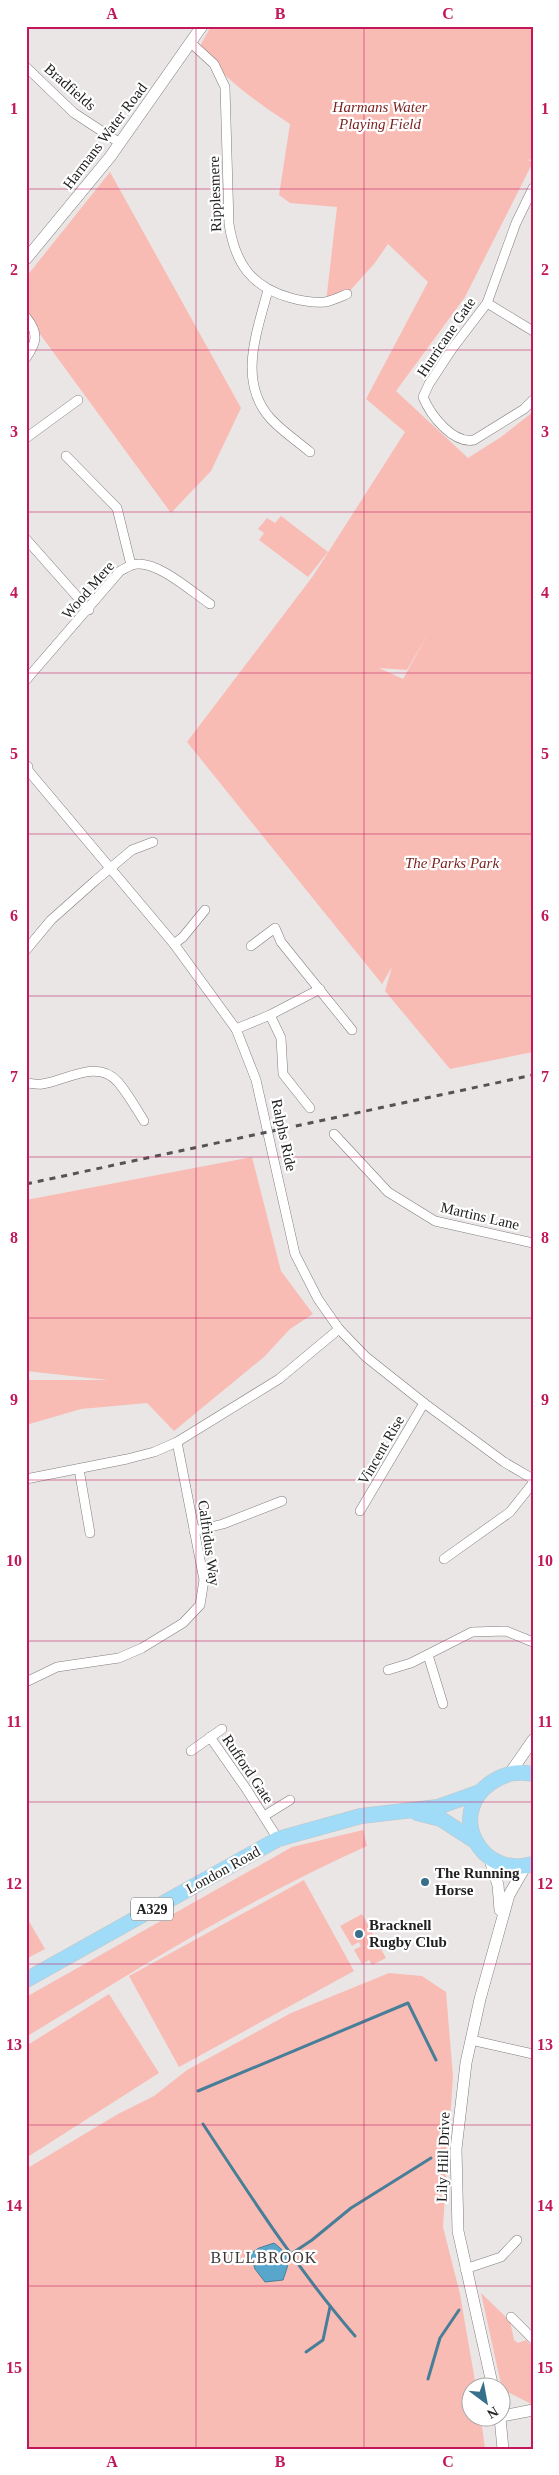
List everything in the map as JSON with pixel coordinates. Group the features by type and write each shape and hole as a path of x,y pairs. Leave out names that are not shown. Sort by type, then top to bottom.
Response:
{"main road":[{"path":"510,1773 533,1774"},
{"name":"A329","path":"489,1857 476,1841 470,1827 470,1815 480,1792 499,1777 510,1773"},
{"name":"London Road","path":"26,1980 278,1840 355,1817 438,1807 480,1792"},
{"name":"London Road","path":"407,1811 441,1820 476,1841"},
{"path":"489,1857 504,1865 529,1866"}],"street":[{"name":"Harmans Water Road","path":"26,259 120,143 192,43 202,26"},
{"name":"Ripplesmere","path":"192,43 214,64 225,87 229,224 232,244 246,271 268,290 293,298 326,302 347,294"},
{"name":"Bradfields","path":"26,67 74,113 120,143"},
{"name":"Hurricane Gate","path":"533,188 516,223 487,303 429,384 423,398 429,410 456,437 465,441 474,440 524,408 533,400"},
{"path":"268,290 254,341 251,366 256,395 270,419 310,452"},
{"path":"487,303 533,331"},
{"path":"26,317 33,325 37,336 35,346 26,358"},
{"path":"26,438 78,400"},
{"path":"66,456 118,508 131,565"},
{"path":"26,539 89,610"},
{"name":"Wood Mere","path":"26,680 89,610 120,571 131,565 149,566 167,574 210,604"},
{"name":"Ralphs Ride","path":"26,767 113,868 174,944 236,1029 256,1080 296,1254 318,1299 339,1329 366,1357 424,1403 504,1462 533,1479"},
{"path":"26,950 51,920 132,850 152,842"},
{"path":"174,944 184,937 205,910"},
{"path":"251,946 275,928 281,942 352,1030"},
{"path":"236,1029 270,1015 320,989"},
{"path":"270,1015 281,1038 283,1074 310,1108"},
{"path":"26,1083 41,1084 79,1073 97,1071 110,1075 118,1082 144,1120"},
{"name":"Martins Lane","path":"334,1134 388,1192 435,1221 533,1242"},
{"path":"26,1479 154,1452 177,1442 279,1379 339,1329"},
{"name":"Vincent Rise","path":"360,1511 424,1403"},
{"name":"Calfridus Way","path":"26,1682 57,1667 119,1658 142,1648 187,1619 200,1605 204,1594 204,1580 177,1442"},
{"path":"79,1469 90,1533"},
{"path":"444,1559 510,1512 533,1483"},
{"path":"194,1531 223,1524 282,1501"},
{"path":"388,1670 428,1655 472,1632 506,1631 533,1642"},
{"path":"428,1655 443,1704"},
{"name":"Rufford Gate","path":"190,1751 222,1728"},
{"name":"Rufford Gate","path":"210,1737 264,1816 278,1840"},
{"path":"510,1773 533,1740"},
{"name":"Rufford Gate","path":"264,1816 290,1800"},
{"name":"Lily Hill Drive","path":"489,1857 500,1896 499,1927"},
{"name":"Lily Hill Drive","path":"491,2378 480,2322 465,2269 456,2209 456,2149 471,2040 499,1927 509,1895 529,1866"},
{"path":"471,2040 533,2054"},
{"path":"465,2269 500,2257 517,2240"},
{"path":"512,2317 533,2339"},
{"path":"512,2414 533,2410"},
{"path":"501,2428 503,2449"}],"green space":[{"path":"211,26 533,26 533,159 528,160 533,162 465,297 396,391 468,458 501,437 533,412 533,1052 450,1069 385,991 392,967 382,984 187,742 313,576 405,432 366,399 428,282 388,244 374,264 347,294 326,302 337,207 290,203 279,195 290,124 265,107 219,70 199,48","holes":["429,632 403,679 379,668 407,670"]},
{"path":"110,172 241,408 211,471 171,513 26,315 26,277"},
{"path":"281,516 328,552 308,577 259,540 264,533 258,529 267,518 275,523"},
{"path":"252,1157 281,1271 313,1314 290,1329 264,1357 174,1431 147,1403 81,1409 26,1425 26,1380 108,1380 26,1371 26,1200"},
{"path":"363,1830 367,1846 279,1889 193,1936 26,2037 26,1997 292,1847"},
{"path":"304,1880 354,1971 179,2067 129,1976"},
{"name":"Bracknell Rugby Club","path":"362,1914 386,1958 372,1965 369,1960 362,1964 354,1950 361,1946 359,1942 352,1946 340,1926"},
{"path":"26,1916 45,1949 26,1959"},
{"path":"389,1973 422,1976 446,1992 453,2076 443,2227 460,2294 474,2378 462,2378 462,2428 482,2428 485,2449 26,2449 26,2169 118,2114 154,2096 187,2070 291,2013"},
{"path":"109,1994 159,2073 26,2158 26,2046"},
{"path":"481,2293 510,2321 514,2340 518,2343 526,2340 533,2347 533,2405 512,2394 512,2378 500,2378"}],"water":[{"path":"274,2243 287,2256 287,2268 283,2280 265,2282 255,2269 250,2254 259,2248"}],"waterway":[{"path":"198,2091 408,2003 436,2060"},
{"path":"203,2124 257,2206 314,2285 355,2336"},
{"path":"288,2256 312,2240 351,2208 431,2158"},
{"path":"306,2352 323,2340 330,2307"},
{"path":"428,2379 440,2338 459,2310"}],"railway":[{"path":"26,1184 533,1075"}],"place":[{"name":"The Running Horse","path":"425,1882"},
{"name":"Bracknell Rugby Club","path":"359,1934"}],"district":[{"name":"BULLBROOK","path":"264,2257"}],"park label":[{"name":"Harmans Water Playing Field","path":"380,116"},
{"name":"The Parks Park","path":"452,863"}]}
